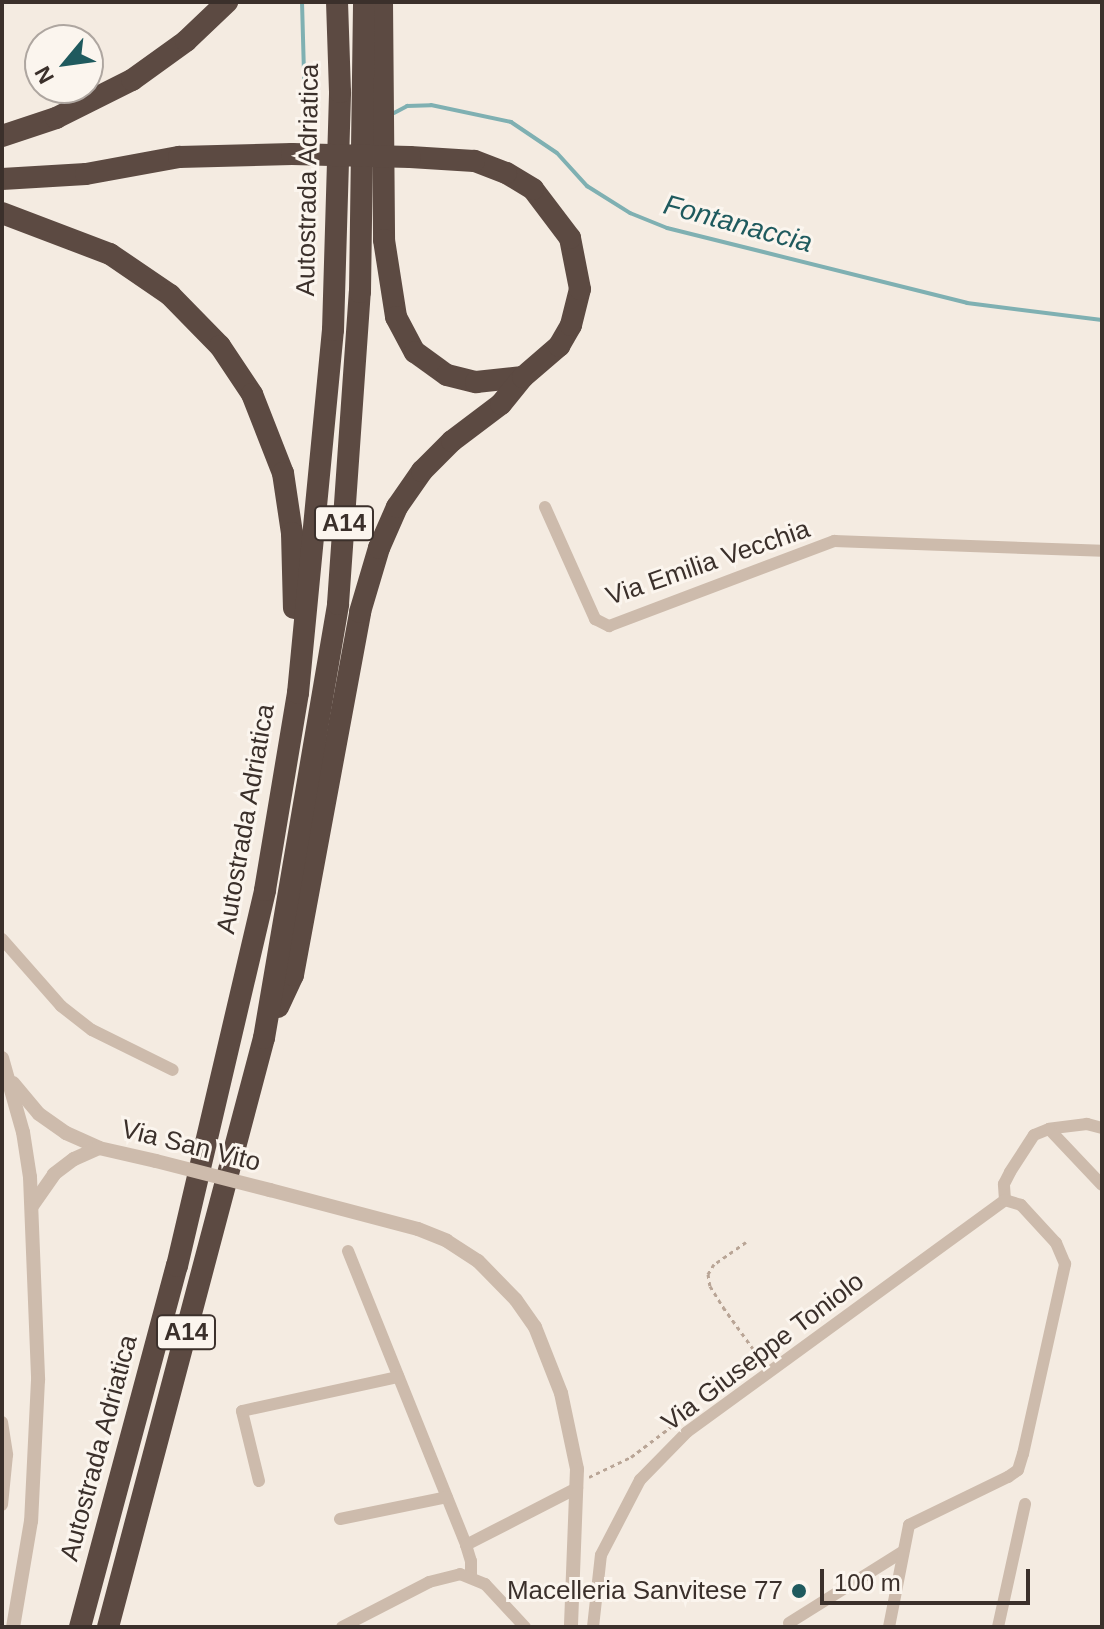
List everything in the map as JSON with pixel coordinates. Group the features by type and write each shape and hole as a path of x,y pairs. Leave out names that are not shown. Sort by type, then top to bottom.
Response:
{"highway":[{"path":"2,136 56,118 132,80 186,41 227,2"},
{"name":"Autostrada Adriatica","path":"80,1627 177,1266 258,920 298,693 333,330 340,92 337,2"},
{"name":"Autostrada Adriatica","path":"108,1627 264,1038 338,604 360,292 364,2"},
{"path":"382,2 385,263 396,317 415,352 447,375 476,382 523,377"},
{"path":"2,179 61,177 179,157 292,154 474,161 506,173 533,189 570,238 580,289 571,325 548,359 523,377 501,404 452,441 422,471 397,507 379,548 360,612 293,975 264,1038"},
{"path":"2,213 82,240 142,273 198,321 239,372 272,439 289,504 298,693"}],"street":[{"name":"Via Emilia Vecchia","path":"545,507 595,619 609,626 834,541 1102,551"},
{"path":"2,939 61,1006 92,1030 173,1070"},
{"path":"2,1058 11,1080 23,1132 31,1207 37,1455 31,1521 13,1627"},
{"path":"11,1080 39,1114 66,1133 99,1148"},
{"path":"889,1627 909,1525 1008,1477 1018,1470 1023,1454 1065,1264 1056,1243 1021,1205 1005,1200 1004,1184 1034,1135 1049,1129 1087,1124 1102,1128"},
{"path":"1049,1129 1102,1185"},
{"name":"Via San Vito","path":"31,1207 54,1174 74,1159 99,1148 418,1229 447,1241 478,1261 516,1300 535,1327 550,1359 573,1444 577,1484 571,1627"},
{"name":"Via Giuseppe Toniolo","path":"593,1627 601,1555 640,1480 687,1432 1005,1200"},
{"path":"348,1251 466,1545 471,1561 471,1577"},
{"path":"259,1481 242,1411 398,1377"},
{"path":"2,1422 7,1455 2,1505"},
{"path":"466,1545 577,1484"},
{"path":"340,1519 447,1497"},
{"path":"998,1627 1025,1504"},
{"path":"789,1623 902,1552"},
{"path":"342,1627 444,1576 471,1577 485,1584 525,1627"}],"path":[{"path":"746,1242 714,1264 708,1274 710,1286 759,1357 757,1365"},
{"path":"577,1484 631,1457 682,1418"}],"waterway":[{"name":"Fontanaccia","path":"302,2 305,108 310,120"},
{"name":"Fontanaccia","path":"394,113 407,106 431,105 511,122 557,153 587,186 630,213 667,228 967,303 1102,320"}],"place":[{"name":"Macelleria Sanvitese 77","path":"799,1591"}]}
